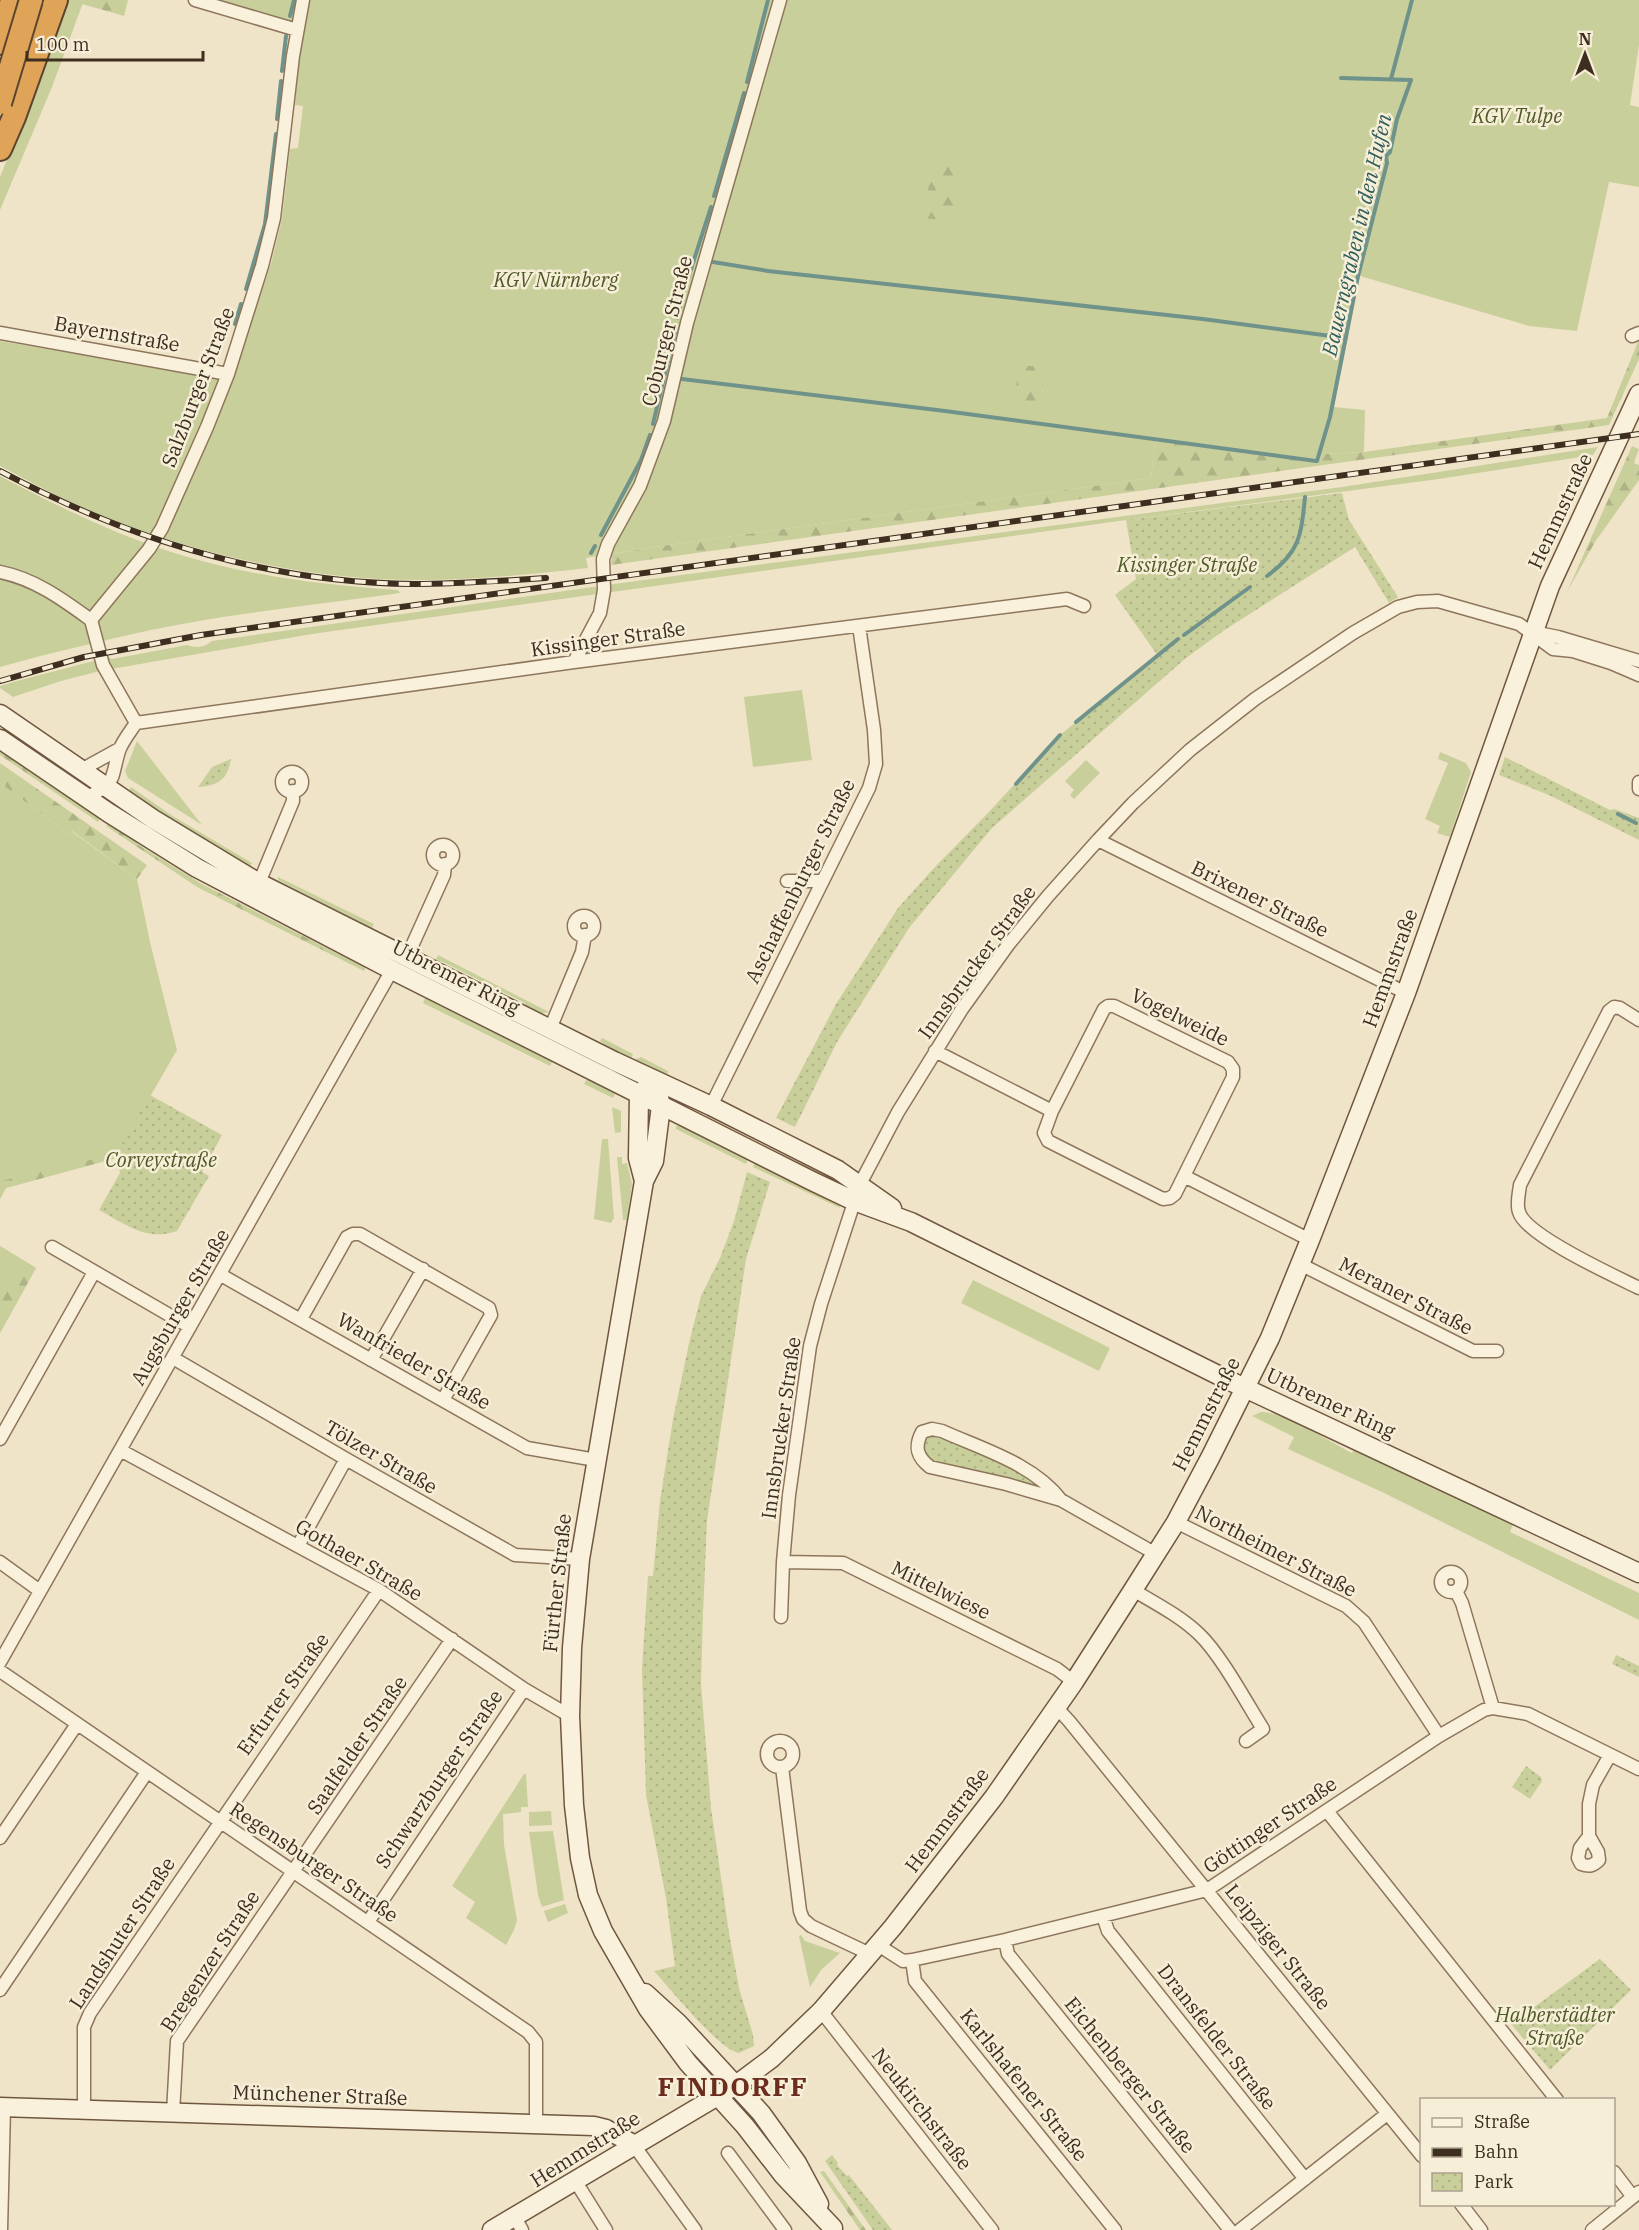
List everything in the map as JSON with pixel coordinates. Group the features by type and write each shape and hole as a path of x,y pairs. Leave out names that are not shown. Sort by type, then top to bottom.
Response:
{"highway":[{"path":"0,148 32,0"},
{"path":"7,110 36,58 56,0"},
{"path":"0,43 7,12"},
{"path":"7,110 12,93 2,69 36,58"}],"street":[{"path":"195,0 297,30"},
{"name":"Salzburger Straße","path":"91,620 149,549 162,528 228,374 262,266 274,218 297,30 303,0"},
{"name":"Coburger Straße","path":"574,662 600,613 604,590 603,559 608,544 640,486 664,421 693,301 780,0"},
{"name":"Bayernstraße","path":"0,333 228,374"},
{"name":"Hemmstraße","path":"492,2230 519,2223 633,2144 736,2085 772,2058 821,2011 874,1949 994,1797 1057,1708 1176,1522 1270,1338 1406,993 1532,632 1550,586 1639,394"},
{"path":"0,572 19,576 53,592 91,620 103,665 136,723 119,749 115,772 107,787 86,798"},
{"name":"Kissinger Straße","path":"136,723 574,662 1067,599 1084,606"},
{"name":"Innsbrucker Straße","path":"781,1617 783,1562 792,1474 810,1346 821,1304 857,1193 898,1112 935,1051 1008,945 1048,896 1133,802 1190,750 1250,703 1353,633 1398,607 1417,602 1438,601 1519,624 1532,632"},
{"name":"Aschaffenburger Straße","path":"711,1106 869,788 876,764 874,730 859,626"},
{"path":"1532,632 1558,636 1639,661"},
{"path":"1532,632 1553,649 1573,651 1639,675"},
{"name":"Utbremer Ring","path":"0,714 153,819 259,883 838,1170 857,1193"},
{"name":"Utbremer Ring","path":"0,739 86,798 197,868 392,970 661,1106 857,1193 910,1222 1246,1388 1639,1573"},
{"path":"81,770 119,749"},
{"path":"1639,782 1639,789"},
{"path":"259,883 293,801 293,791"},
{"name":"Brixener Straße","path":"1098,840 1406,993"},
{"name":"Utbremer Ring","path":"406,957 444,875 445,864"},
{"path":"788,881 823,881"},
{"path":"550,1029 582,952 585,935"},
{"name":"Augsburger Straße","path":"0,1662 392,970"},
{"name":"Vogelweide","path":"1052,1111 1104,1009 1108,1006 1114,1006 1218,1057 1228,1062 1233,1069 1233,1077 1184,1176"},
{"path":"1638,1018 1620,1008 1614,1007 1609,1011 1520,1185 1518,1199 1519,1214 1528,1226 1543,1237 1639,1288"},
{"path":"935,1051 1052,1111 1044,1133 1048,1141 1163,1199 1175,1194 1184,1176 1310,1240"},
{"path":"639,1094 655,1080"},
{"name":"Fürther Straße","path":"655,1080 661,1106 654,1161 644,1181 596,1460 580,1559 572,1648 570,1716 574,1805 585,1882 603,1931 648,2010 688,2063 783,2175 833,2229"},
{"name":"Fürther Straße","path":"639,1094 638,1158 644,1181"},
{"path":"301,1319 348,1237 354,1234 360,1234 423,1269 489,1308 490,1315 443,1400"},
{"path":"52,1246 190,1327"},
{"name":"Meraner Straße","path":"1300,1264 1473,1351 1497,1351"},
{"path":"371,1360 423,1269"},
{"path":"0,1439 94,1272"},
{"name":"Wanfrieder Straße","path":"220,1275 526,1448 596,1460"},
{"name":"Tölzer Straße","path":"173,1358 515,1555 580,1559"},
{"path":"1061,1500 1041,1479 1006,1460 942,1431 932,1429 922,1432 917,1441 917,1451 930,1467 1006,1484 1061,1500 1156,1554"},
{"name":"Gothaer Straße","path":"120,1450 379,1590 524,1689 570,1716"},
{"path":"298,1546 346,1459"},
{"name":"Northeimer Straße","path":"1176,1522 1346,1606 1364,1622 1439,1736"},
{"path":"0,1562 40,1591"},
{"name":"Mittelwiese","path":"783,1562 843,1563 1058,1669 1074,1682"},
{"name":"Erfurter Straße","path":"220,1821 379,1590"},
{"path":"1133,1590 1186,1623 1212,1648 1263,1729 1246,1741"},
{"path":"1456,1591 1462,1603 1493,1708 1528,1714 1639,1769"},
{"name":"Saalfelder Straße","path":"292,1871 304,1857 452,1639"},
{"name":"Regensburger Straße","path":"0,1671 528,2032 536,2042 536,2124"},
{"name":"Schwarzburger Straße","path":"368,1922 524,1689"},
{"name":"Leipziger Straße","path":"1057,1708 1420,2154"},
{"name":"Göttinger Straße","path":"912,1960 1005,1940 1207,1890 1439,1736 1484,1710 1493,1708"},
{"path":"0,1838 77,1724"},
{"path":"1589,1836 1589,1804 1592,1792 1610,1755"},
{"path":"782,1767 800,1911 803,1919 811,1926 903,1961 912,1960"},
{"path":"0,1989 147,1772"},
{"path":"1327,1811 1555,2098"},
{"name":"Landshuter Straße","path":"84,2110 84,2027 90,2013 220,1821"},
{"name":"Bregenzer Straße","path":"173,2113 177,2041 292,1871"},
{"name":"Dransfelder Straße","path":"1103,1916 1108,1931 1305,2180"},
{"name":"Eichenberger Straße","path":"1005,1940 1008,1954 1230,2230"},
{"name":"Karlshafener Straße","path":"912,1960 915,1981 1115,2230"},
{"name":"Fürther Straße","path":"632,1982 661,2007 761,2113 790,2154 833,2229"},
{"name":"Neukirchstraße","path":"821,2011 992,2230"},
{"path":"1,2230 2,2108"},
{"name":"Münchener Straße","path":"2,2108 594,2126 606,2129 633,2144"},
{"path":"1240,2230 1388,2114"},
{"path":"633,2144 695,2230"},
{"path":"728,2153 785,2230"},
{"path":"1592,2230 1636,2195 1615,2173"},
{"path":"576,2182 606,2230"},
{"path":"1462,2206 1481,2230"}],"green space":[{"path":"66,0 84,0 52,87 0,210 0,177 51,49"},
{"path":"84,0 128,0 124,16 82,4"},
{"name":"KGV Nürnberg","path":"191,0 1639,0 1639,45 1630,105 1639,107 1639,187 1609,182 1577,331 1529,326 1360,276 1334,407 1365,410 1364,452 1322,454 1318,462 1155,441 1151,478 654,547 586,558 588,568 441,580 339,576 258,563 179,543 89,511 0,466 0,341 232,380 271,264 282,219 290,149 298,148 303,106 295,105 301,29"},
{"path":"932,164 961,168 953,221 924,218"},
{"path":"1639,339 1639,359 1609,425 611,565 612,554 654,547 1151,478 1155,441 1318,462 1322,454 1364,452 1607,418"},
{"path":"1018,365 1045,367 1040,407 1015,403"},
{"path":"1632,446 1639,449 1634,463 1639,465 1639,480 1595,542 1567,592"},
{"path":"1598,447 1593,455 1439,479 1126,520 312,634 100,671 13,697 0,688 0,686 13,682 109,657 112,659 187,645 200,647 212,641 614,584 1342,487"},
{"path":"0,476 104,527 186,557 282,578 398,590 400,593 182,624 0,667"},
{"path":"1342,493 1349,520 1398,597 1389,603 1355,547 1223,631 1186,658 992,828 909,928 837,1042 795,1127 776,1118 836,1004 898,908 1060,735 1158,656 1115,595 1136,579 1126,520"},
{"path":"802,690 812,760 753,767 744,697"},
{"path":"137,741 202,825 128,778 125,771"},
{"path":"0,751 101,817 98,822 0,755"},
{"path":"1440,752 1466,763 1471,772 1450,837 1437,833 1440,826 1425,819 1448,763 1438,759"},
{"path":"1505,757 1610,810 1615,809 1639,818 1639,840 1551,796 1499,775"},
{"path":"231,759 224,777 211,785 198,787 212,767"},
{"path":"1086,760 1100,773 1074,799 1070,795 1074,790 1065,781"},
{"path":"0,763 147,865 137,879 72,831 69,834 0,783"},
{"path":"0,783 69,834 71,831 137,879 177,1050 117,1157 6,1188 0,1199"},
{"path":"131,787 171,815 252,863 250,867 170,819 129,790"},
{"path":"110,822 138,839 137,844 200,883 340,955 348,955 366,967 364,971 197,887 106,826"},
{"path":"278,877 374,924 372,928 278,880"},
{"path":"438,955 549,1012 539,1014 524,1007 525,1003 441,961 438,963 435,961"},
{"path":"425,998 552,1062 550,1066 423,1003"},
{"path":"602,1038 633,1054 630,1062 600,1041"},
{"path":"641,1057 668,1071 667,1077 632,1063"},
{"path":"587,1079 594,1079 616,1091 613,1098 584,1084"},
{"path":"150,1095 117,1158 6,1188 0,1199 1,1181 116,1154"},
{"name":"Corveystraße","path":"150,1095 222,1135 202,1172 209,1176 177,1231 166,1234 136,1230 99,1210 120,1173 116,1154"},
{"path":"612,1107 621,1111 621,1132 615,1133"},
{"path":"676,1126 700,1131 701,1136 748,1159 746,1164 676,1129"},
{"path":"602,1139 608,1139 614,1218 611,1223 594,1219"},
{"path":"617,1157 622,1157 622,1164 627,1163 632,1184 627,1220 623,1220"},
{"path":"755,1162 839,1204 840,1208 753,1167"},
{"path":"747,1172 770,1182 746,1259 707,1521 701,1684 711,1808 729,1933 739,1988 753,2035 754,2046 739,2053 720,2042 654,1971 675,1966 666,1898 646,1795 642,1669 648,1576 653,1576 660,1501 673,1419 701,1296 720,1258 734,1221"},
{"path":"0,1246 36,1268 0,1333"},
{"path":"0,1246 36,1268 0,1333 0,1294 16,1266 0,1256"},
{"path":"973,1280 1110,1348 1099,1371 961,1303"},
{"path":"1261,1412 1294,1422 1352,1453 1355,1447 1514,1522 1510,1532 1639,1593 1639,1620 1384,1493 1288,1449 1294,1437 1252,1416"},
{"path":"938,1434 1002,1462 1051,1492 937,1466 922,1455 923,1437"},
{"path":"1616,1655 1639,1666 1639,1677 1612,1664"},
{"path":"1526,1766 1541,1777 1542,1781 1530,1799 1512,1787"},
{"path":"526,1774 528,1807 521,1807 521,1812 503,1814 504,1845 517,1920 506,1945 466,1918 475,1902 452,1886"},
{"path":"551,1811 552,1825 529,1826 529,1812"},
{"path":"553,1831 564,1900 542,1907 538,1895 529,1832"},
{"path":"565,1904 568,1913 548,1922 544,1911"},
{"path":"801,1935 805,1941 840,1953 821,1970 810,1987 799,1936"},
{"name":"Halberstädter Straße","path":"1600,1959 1631,1990 1550,2070 1511,2024"},
{"path":"832,2155 837,2165 847,2176 849,2175 892,2230 873,2230 825,2161"},
{"path":"824,2171 866,2230 860,2230 820,2172"}],"waterway":[{"path":"290,16 294,0"},
{"path":"747,82 768,0"},
{"name":"Bauerngraben in den Hufen","path":"1391,79 1412,0"},
{"path":"282,71 286,36"},
{"name":"Bauerngraben in den Hufen","path":"1317,461 1330,417 1358,276 1387,163 1386,156 1390,152 1397,119 1411,80 1341,78"},
{"path":"277,119 281,81"},
{"path":"714,196 744,93"},
{"path":"246,289 265,224 276,134"},
{"path":"678,318 681,300 711,207"},
{"path":"713,262 768,271 1203,319 1346,338"},
{"path":"235,324 241,304"},
{"path":"653,424 676,327"},
{"path":"682,379 945,411 1316,461"},
{"path":"601,535 641,460 650,435"},
{"name":"Bauerngraben in den Hufen","path":"1267,576 1286,559 1297,542 1305,497"},
{"path":"591,553 595,546"},
{"name":"Bauerngraben in den Hufen","path":"1184,635 1250,587"},
{"name":"Bauerngraben in den Hufen","path":"1076,722 1178,639"},
{"name":"Bauerngraben in den Hufen","path":"1016,784 1060,735"},
{"path":"1618,814 1636,823"}],"railway":[{"path":"0,681 84,657 201,635 1639,434"},
{"path":"0,471 98,517 200,553 253,566 360,582 464,583 546,578"}],"district":[{"name":"FINDORFF","path":"733,2087"}],"park label":[{"name":"KGV Tulpe","path":"1517,116"}]}
